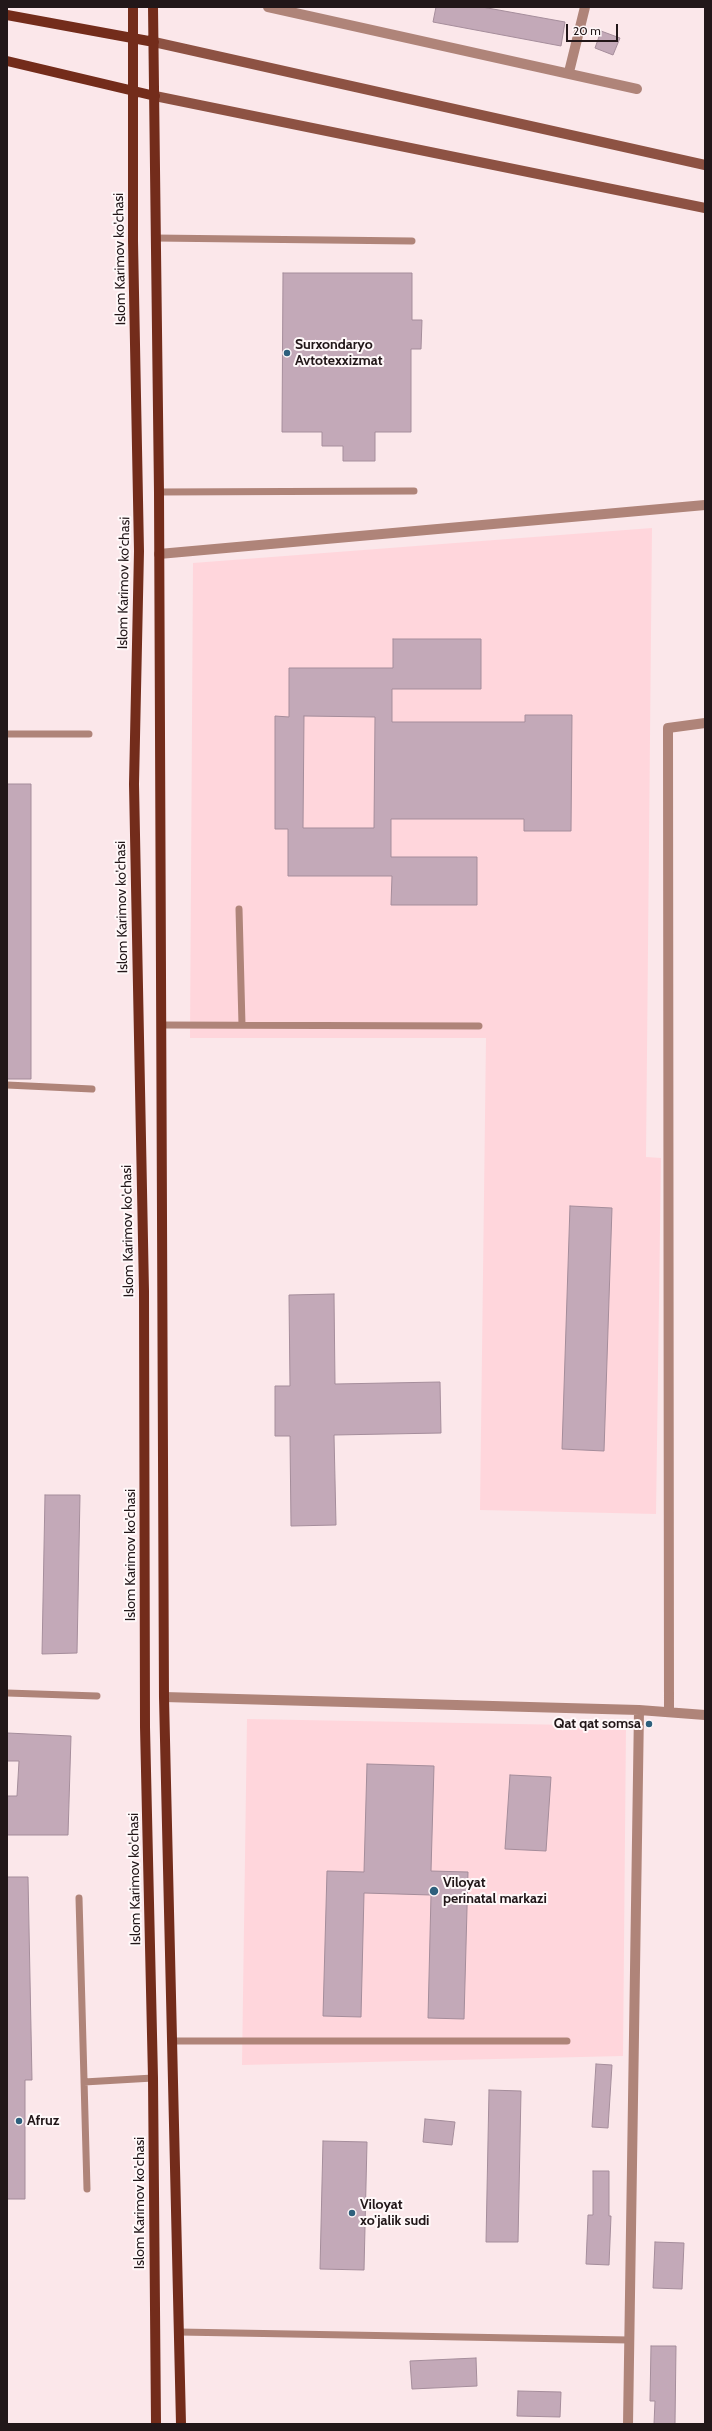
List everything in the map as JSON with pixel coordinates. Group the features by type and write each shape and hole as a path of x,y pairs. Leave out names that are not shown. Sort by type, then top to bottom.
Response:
{"main road":[{"name":"Islom Karimov ko'chasi","path":"134,7 133,241 139,551 134,784 144,1291 145,1727 153,2078 156,2424"},
{"path":"153,7 159,492 164,1697 181,2424"},
{"path":"7,15 154,42"},
{"path":"7,61 155,96"}],"street":[{"path":"268,7 637,88"},
{"path":"569,72 585,7"},
{"path":"154,42 705,165"},
{"path":"155,96 705,208"},
{"path":"159,554 705,505"},
{"path":"669,1712 668,728 705,723"},
{"path":"164,1697 639,1710 705,1715"},
{"path":"628,2424 639,1710"}],"lane":[{"path":"155,238 412,241"},
{"path":"159,492 414,491"},
{"path":"7,734 89,734"},
{"path":"239,909 242,1025"},
{"path":"161,1025 479,1026"},
{"path":"7,1085 92,1089"},
{"path":"7,1692 97,1696"},
{"path":"78,1898 87,2189"},
{"path":"172,2041 567,2041"},
{"path":"84,2082 153,2078"},
{"path":"179,2332 629,2340"}],"shaded area":[{"path":"652,528 646,1157 661,1158 656,1514 480,1510 486,1038 190,1038 193,563"},
{"name":"Viloyat perinatal markazi","path":"247,1719 626,1726 623,2056 242,2065"}],"building":[{"path":"436,7 482,7 565,22 561,46 433,22"},
{"path":"601,31 620,38 613,55 595,48"},
{"path":"283,273 412,273 412,320 422,320 421,349 411,349 411,432 375,432 375,461 343,461 343,446 322,446 322,432 282,432"},
{"path":"393,639 481,639 481,689 392,689 392,722 525,722 525,715 572,715 571,831 524,831 524,819 391,819 391,857 477,857 477,905 391,905 392,876 288,876 288,829 275,829 275,716 289,717 289,668 393,668","holes":["304,716 375,717 374,828 303,828"]},
{"path":"7,784 31,784 31,1079 7,1079"},
{"path":"570,1206 612,1208 604,1451 562,1449"},
{"path":"334,1294 335,1384 440,1382 441,1433 334,1435 336,1525 291,1526 290,1436 275,1436 275,1386 290,1386 289,1295"},
{"path":"45,1495 80,1495 77,1653 42,1654"},
{"path":"7,1733 71,1736 68,1835 7,1835 7,1796 17,1796 19,1761 7,1761"},
{"path":"367,1764 434,1766 431,1871 468,1872 464,2019 428,2018 431,1895 364,1893 361,2017 323,2016 327,1871 364,1872"},
{"path":"510,1775 551,1777 546,1851 505,1849"},
{"path":"7,1877 28,1877 32,2080 25,2080 25,2199 7,2199"},
{"path":"596,2064 612,2065 608,2128 592,2127"},
{"path":"489,2090 521,2091 518,2242 486,2242"},
{"path":"425,2119 455,2122 452,2145 423,2142"},
{"path":"323,2141 367,2142 364,2270 320,2269"},
{"path":"593,2171 609,2171 609,2216 611,2216 609,2265 586,2264 588,2215 593,2215"},
{"path":"655,2242 684,2243 682,2289 653,2288"},
{"path":"651,2346 676,2346 675,2424 654,2424 655,2401 650,2401"},
{"path":"476,2358 477,2386 412,2389 410,2361"},
{"path":"518,2391 561,2392 560,2417 517,2416"}],"place":[{"name":"Surxondaryo Avtotexxizmat","path":"287,353"},
{"name":"Qat qat somsa","path":"649,1724"},
{"name":"Viloyat perinatal markazi","path":"434,1891"},
{"name":"Afruz","path":"19,2121"},
{"name":"Viloyat xo'jalik sudi","path":"352,2213"}]}
